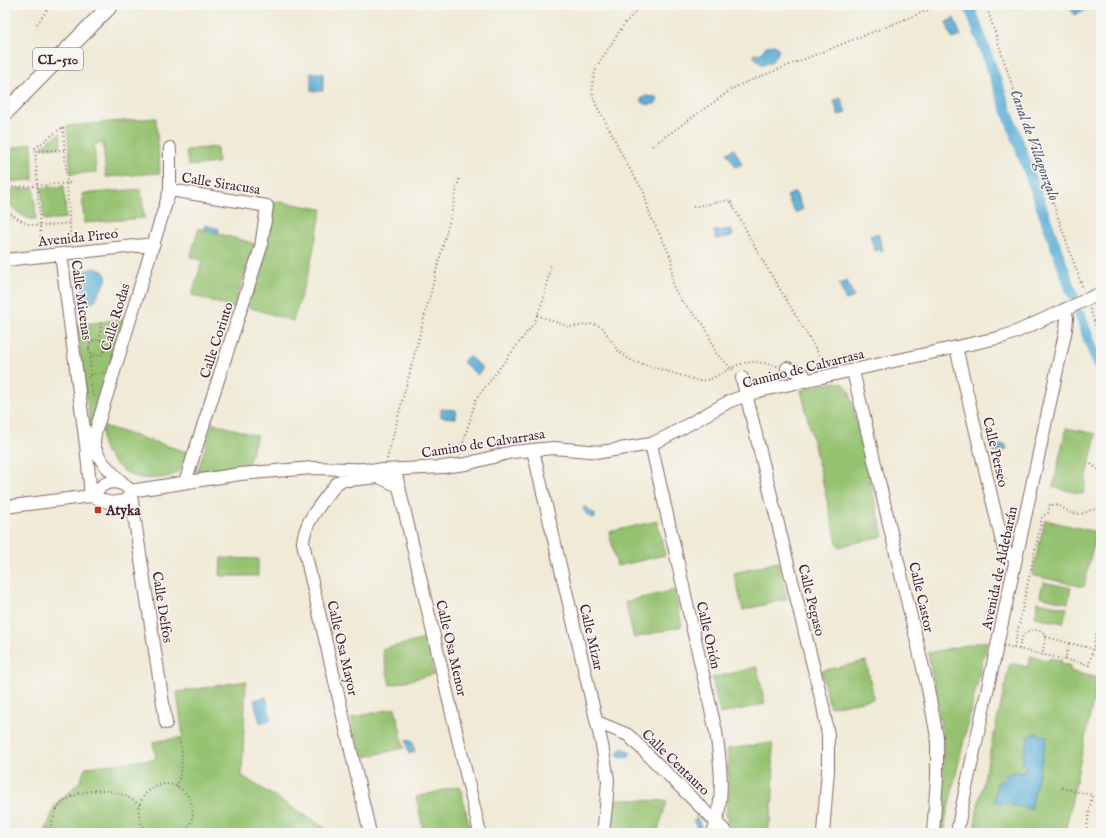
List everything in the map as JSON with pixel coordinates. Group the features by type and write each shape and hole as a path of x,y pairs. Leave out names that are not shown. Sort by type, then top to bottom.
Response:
{"main road":[{"name":"CL-510","path":"5,113 111,5"}],"street":[{"name":"Calle Rodas","path":"90,444 95,433 170,190 170,148"},
{"name":"Calle Siracusa","path":"170,190 267,206"},
{"name":"Calle Corinto","path":"185,482 261,247 267,206"},
{"name":"Avenida Pireo","path":"5,260 154,244"},
{"name":"Calle Micenas","path":"66,254 97,495"},
{"name":"Camino de Calvarrasa","path":"128,490 240,474 305,468 375,472 459,465 512,452 553,448 601,452 651,444 730,401 759,391 853,371 1009,334 1101,292"},
{"name":"Avenida de Aldebarán","path":"957,833 1066,329 1067,318 1065,309"},
{"name":"Calle Perseo","path":"956,347 1004,550 1016,559"},
{"path":"787,368 803,374 807,381"},
{"name":"Calle Castor","path":"853,371 928,690 937,737 937,778 933,833"},
{"name":"Calle Pegaso","path":"742,378 823,706 828,735 828,770 823,833"},
{"path":"90,444 110,471 128,490"},
{"name":"Calle Orión","path":"651,444 716,732 721,763 722,792 715,828"},
{"name":"Calle Mizar","path":"533,450 602,745 608,780 603,833"},
{"name":"Calle Osa Mayor","path":"370,833 303,543 303,535 306,525 340,480 356,475 375,472"},
{"name":"Calle Osa Menor","path":"375,472 398,486 480,833"},
{"path":"375,472 398,486"},
{"path":"97,495 104,485 113,482 128,490"},
{"path":"5,507 97,495 111,503 124,501 128,490"},
{"name":"Calle Delfos","path":"128,490 166,723"},
{"name":"Calle Centauro","path":"597,722 628,735 715,828 727,833"}],"path":[{"path":"37,24 51,5"},
{"path":"642,5 625,23 597,66 592,83 593,96 625,162 644,192 650,215 671,257 673,286 680,299 705,326 716,353 742,378"},
{"path":"652,146 736,87 764,74 941,5"},
{"path":"986,5 1015,94 1101,342"},
{"path":"41,244 35,148 63,128 70,223 66,254"},
{"path":"35,151 65,150"},
{"path":"375,472 460,179"},
{"path":"5,188 71,183"},
{"path":"693,207 730,200 760,256 831,376"},
{"path":"5,208 22,222 31,226 70,223"},
{"path":"5,221 12,215"},
{"path":"114,228 116,242"},
{"path":"459,465 460,452 476,400 534,323 544,298 551,262"},
{"path":"537,316 569,327 593,324 602,327 619,352 632,361 700,381 711,379 744,362 760,362 787,368"},
{"path":"100,340 101,322"},
{"path":"87,379 90,375 90,343 94,340 100,340 104,343 105,352 98,356 91,354"},
{"path":"90,375 99,372 108,374"},
{"path":"1091,464 1101,471"},
{"path":"1014,648 1042,517 1048,513 1050,504 1060,506 1071,513 1081,514 1090,510 1101,508"},
{"path":"1095,537 1101,537"},
{"path":"1004,646 1090,665 1101,614"},
{"path":"1019,649 1023,636 1027,632 1038,629 1044,632 1046,638 1042,655"},
{"path":"1046,638 1093,649"},
{"path":"1065,660 1070,643"},
{"path":"178,737 182,750 183,763 178,787"},
{"path":"149,833 142,824 140,818 140,805 146,793 164,784 178,787 187,794 193,806 193,818 183,833"},
{"path":"1062,788 1092,795 1086,833"},
{"path":"49,833 55,813 60,805 81,793 111,791 122,794 140,805"}],"green space":[{"path":"156,118 160,173 106,177 103,143 94,144 96,172 71,174 67,126"},
{"path":"60,133 61,147 39,148"},
{"path":"32,143 33,180 5,182 5,152"},
{"path":"217,147 218,163 188,166 186,150"},
{"path":"64,186 66,218 44,220 41,188"},
{"path":"34,188 36,220 22,216 5,199 5,190"},
{"path":"141,189 144,218 84,223 82,194"},
{"path":"274,201 322,209 309,270 293,321 248,307 267,249"},
{"path":"199,228 255,244 234,308 192,295 202,261 190,257"},
{"path":"124,319 93,419 90,423 76,325"},
{"path":"836,382 844,384 849,390 883,536 838,547 801,390"},
{"path":"213,423 257,436 248,464 197,473"},
{"path":"104,426 190,453 181,469 176,473 159,478 137,477 119,467 109,457 103,445 102,436"},
{"path":"1066,428 1096,434 1083,494 1053,487"},
{"path":"1045,520 1096,532 1084,587 1032,575"},
{"path":"657,521 665,555 617,566 609,532"},
{"path":"221,558 258,559 258,576 220,576"},
{"path":"778,562 787,599 743,610 734,573"},
{"path":"1043,582 1071,588 1068,603 1040,596"},
{"path":"674,590 682,626 634,638 625,602"},
{"path":"1038,602 1067,608 1063,623 1035,617"},
{"path":"426,639 434,674 390,685 382,649"},
{"path":"987,641 947,813 944,833 940,833 944,801 943,737 928,653"},
{"path":"1030,656 1049,661 1050,658 1062,661 1061,663 1071,666 1070,671 1098,678 1065,833 974,833 977,810 1010,663 1028,667"},
{"path":"866,661 874,699 830,707 821,671"},
{"path":"757,667 765,704 720,714 712,678"},
{"path":"246,681 242,776 333,833 45,833 55,805 80,781 86,767 156,759 153,742 183,737 177,692"},
{"path":"395,708 404,748 361,758 351,718"},
{"path":"772,743 772,811 768,833 735,833 728,823 726,814 729,787 727,749"},
{"path":"460,786 471,833 424,833 416,797"},
{"path":"614,799 667,801 657,833 610,833"}],"water":[{"path":"1088,5 1089,8 1074,15 1070,6"},
{"path":"954,18 961,36 952,39 946,22"},
{"path":"775,45 779,49 775,58 771,62 762,65 754,57 754,54 762,53 766,46"},
{"path":"311,73 323,73 323,91 311,91"},
{"path":"646,96 658,98 657,102 649,105 641,102 641,99"},
{"path":"841,98 846,113 838,115 834,100"},
{"path":"734,149 742,164 736,167 727,153"},
{"path":"795,192 803,209 795,213 787,196"},
{"path":"205,225 219,229 218,234 204,229"},
{"path":"731,229 733,236 716,239 714,231"},
{"path":"878,233 883,251 880,252 880,249 875,251 870,236"},
{"path":"95,268 102,271 106,275 106,279 95,301 91,303 84,295 81,284 84,273"},
{"path":"847,281 854,297 846,300 839,284"},
{"path":"468,356 483,368 477,375 463,362"},
{"path":"441,409 456,410 456,418 441,417"},
{"path":"1005,444 1007,447 1006,450 993,453 991,447"},
{"path":"584,507 595,514 595,518 592,518 586,514 583,510"},
{"path":"266,697 271,720 260,723 254,700"},
{"path":"1034,733 1047,736 1031,809 994,801 997,783 1002,781 1006,775 1017,771 1024,773 1026,766 1022,764 1025,747"},
{"path":"406,740 412,740 415,752 409,754"},
{"path":"622,748 630,752 629,757 621,758 618,756 618,752"},
{"path":"697,818 701,826 700,832 696,830 696,825 693,821"}],"waterway":[{"name":"Canal de Villagonzalo","path":"969,5 1073,295"},
{"name":"Canal de Villagonzalo","path":"1080,315 1101,372"}],"place":[{"name":"Atyka","path":"98,510"}]}
